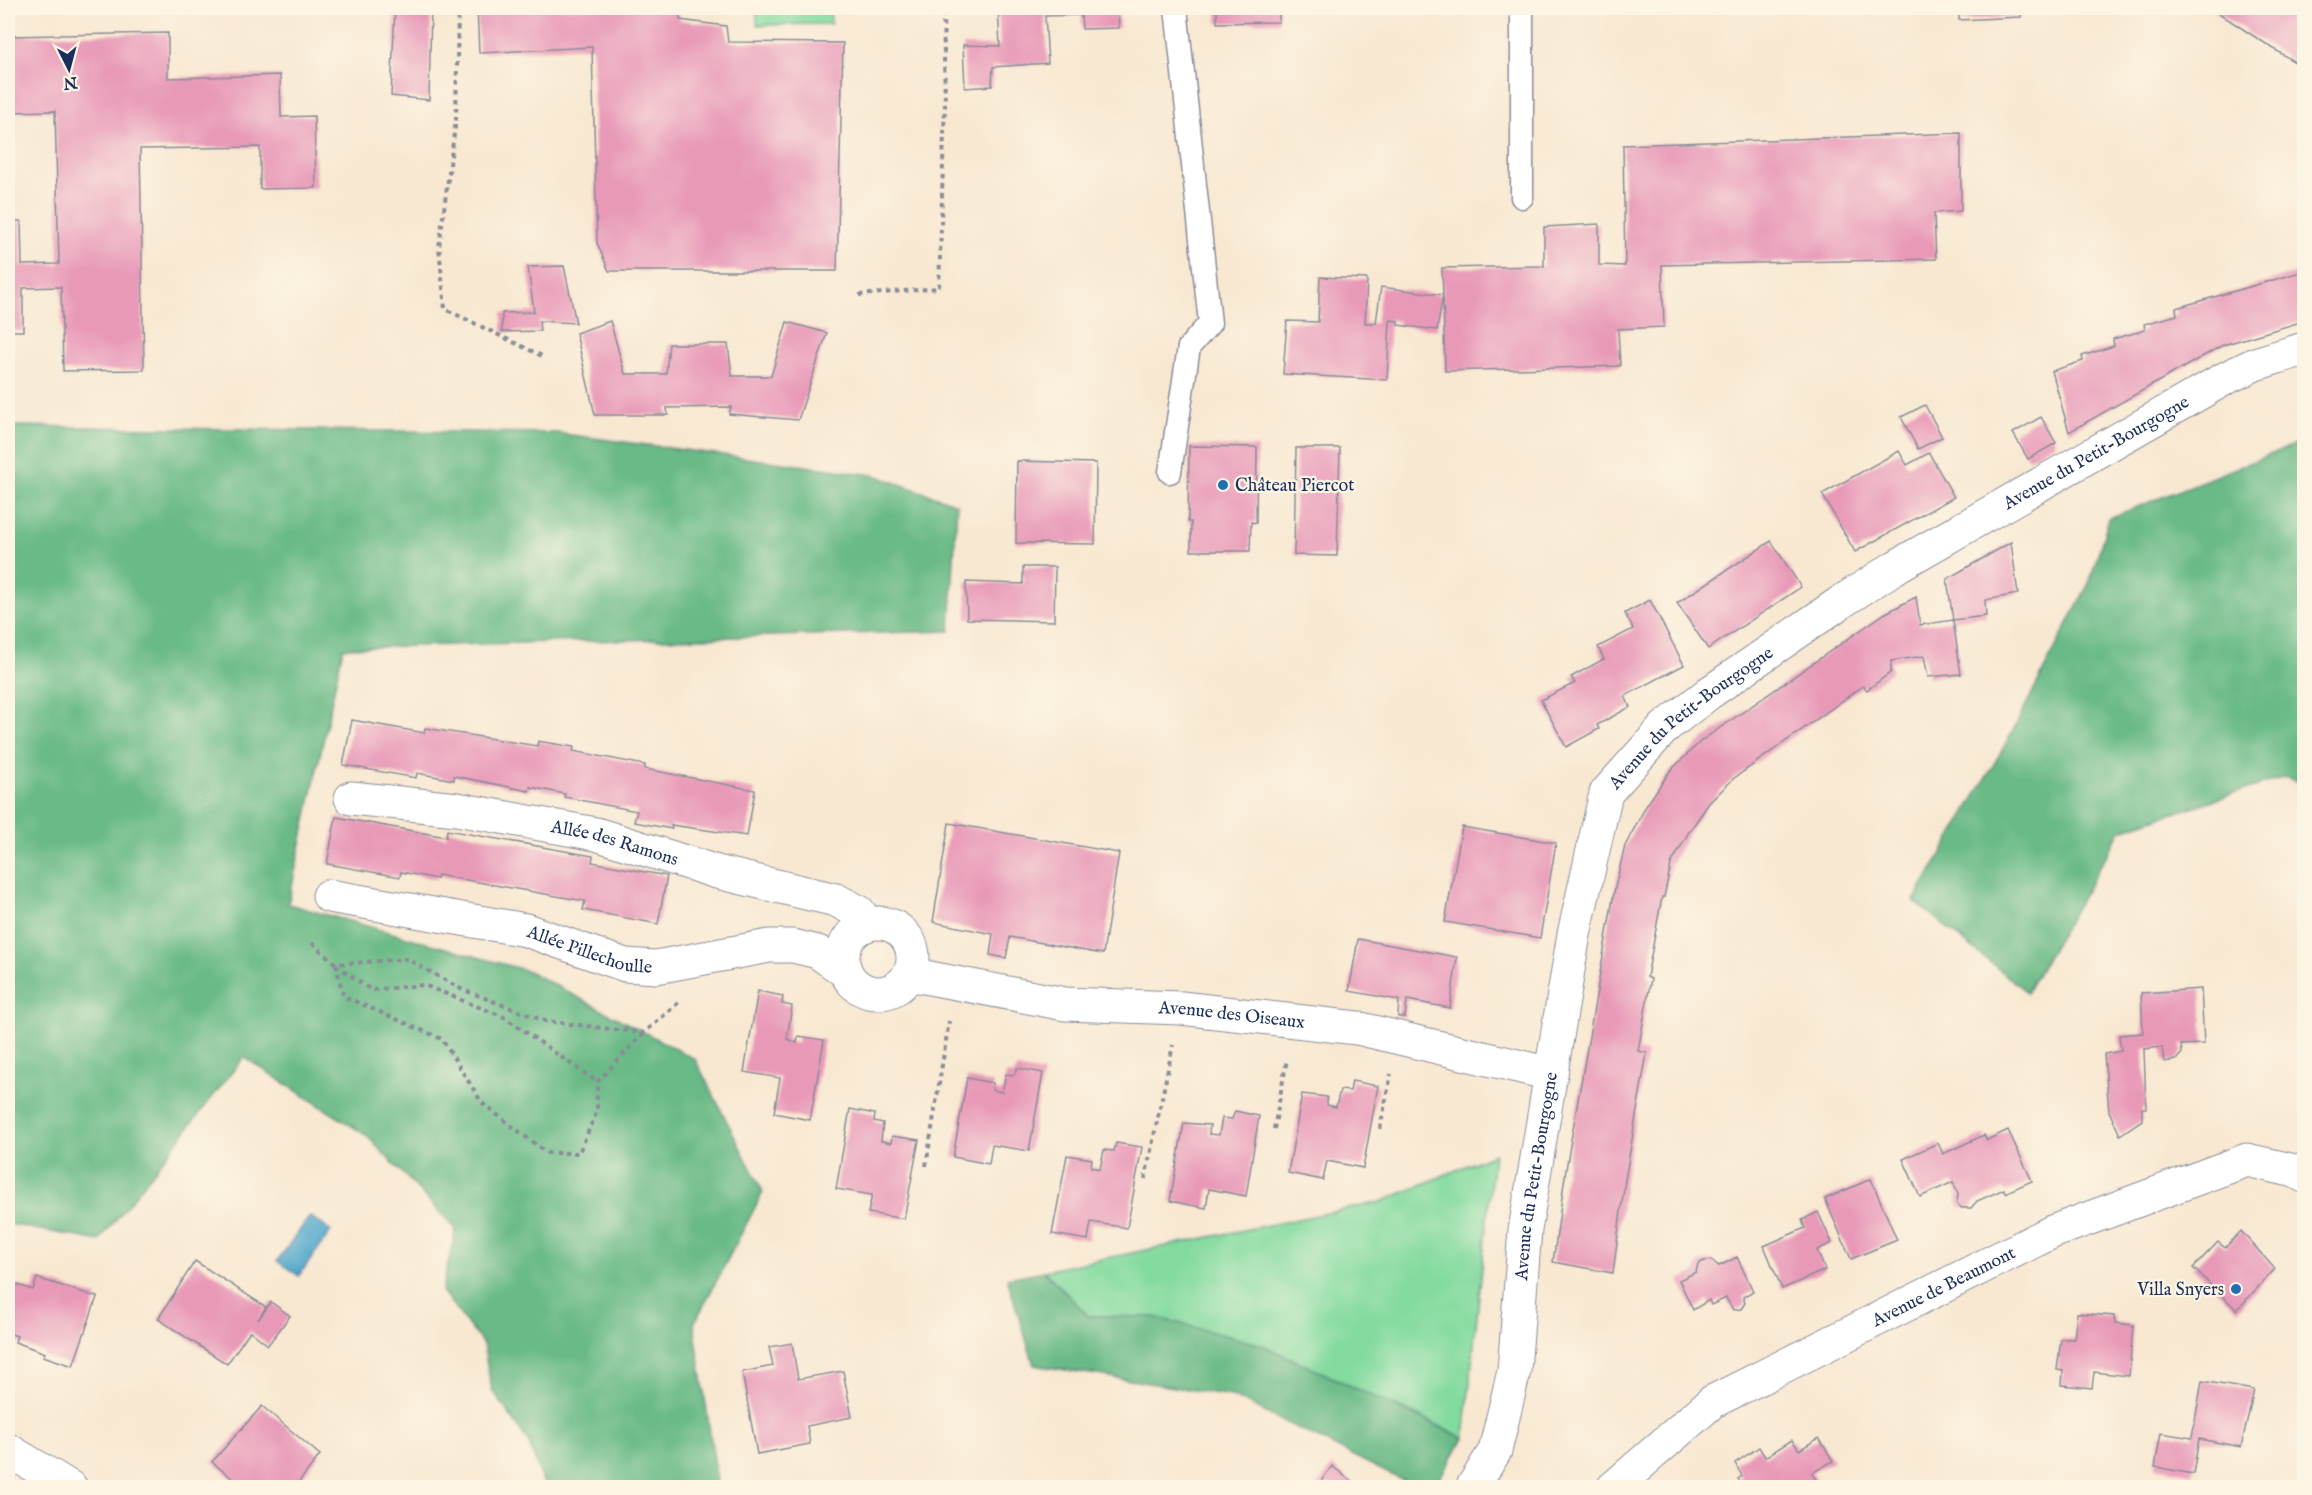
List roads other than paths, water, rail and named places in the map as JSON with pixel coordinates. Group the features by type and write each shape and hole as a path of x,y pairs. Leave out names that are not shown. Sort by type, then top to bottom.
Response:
{"street":[{"name":"Avenue du Petit-Bourgogne","path":"1473,1488 1495,1451 1512,1382 1525,1230 1574,934 1606,793 1665,727 1746,667 1897,566 2224,379 2255,364 2304,349"},
{"name":"Allée des Ramons","path":"351,798 457,808 596,834 717,872 836,900 859,912 867,925"},
{"name":"Allée Pillechoulle","path":"329,896 526,930 626,965 656,967 769,946 793,946 818,952 846,972"},
{"path":"877,923 892,926 903,933 911,945 913,962 909,974 895,989 884,993 857,986 846,972 843,961 848,941 854,932 867,925 877,923"},
{"name":"Avenue des Oiseaux","path":"909,974 1065,1004 1181,1008 1357,1028 1551,1074"},
{"name":"Avenue de Beaumont","path":"1613,1488 1712,1402 2052,1232 2247,1160 2295,1171 2304,1176"},
{"path":"8,1450 71,1488"}],"lane":[{"path":"1170,472 1189,347 1210,323 1176,8"},
{"path":"1522,8 1522,197"}],"water":[{"path":"310,1216 331,1231 299,1276 277,1261"}],"place":[{"name":"Château Piercot","path":"1223,485"},
{"name":"Villa Snyers","path":"2236,1289"}]}
